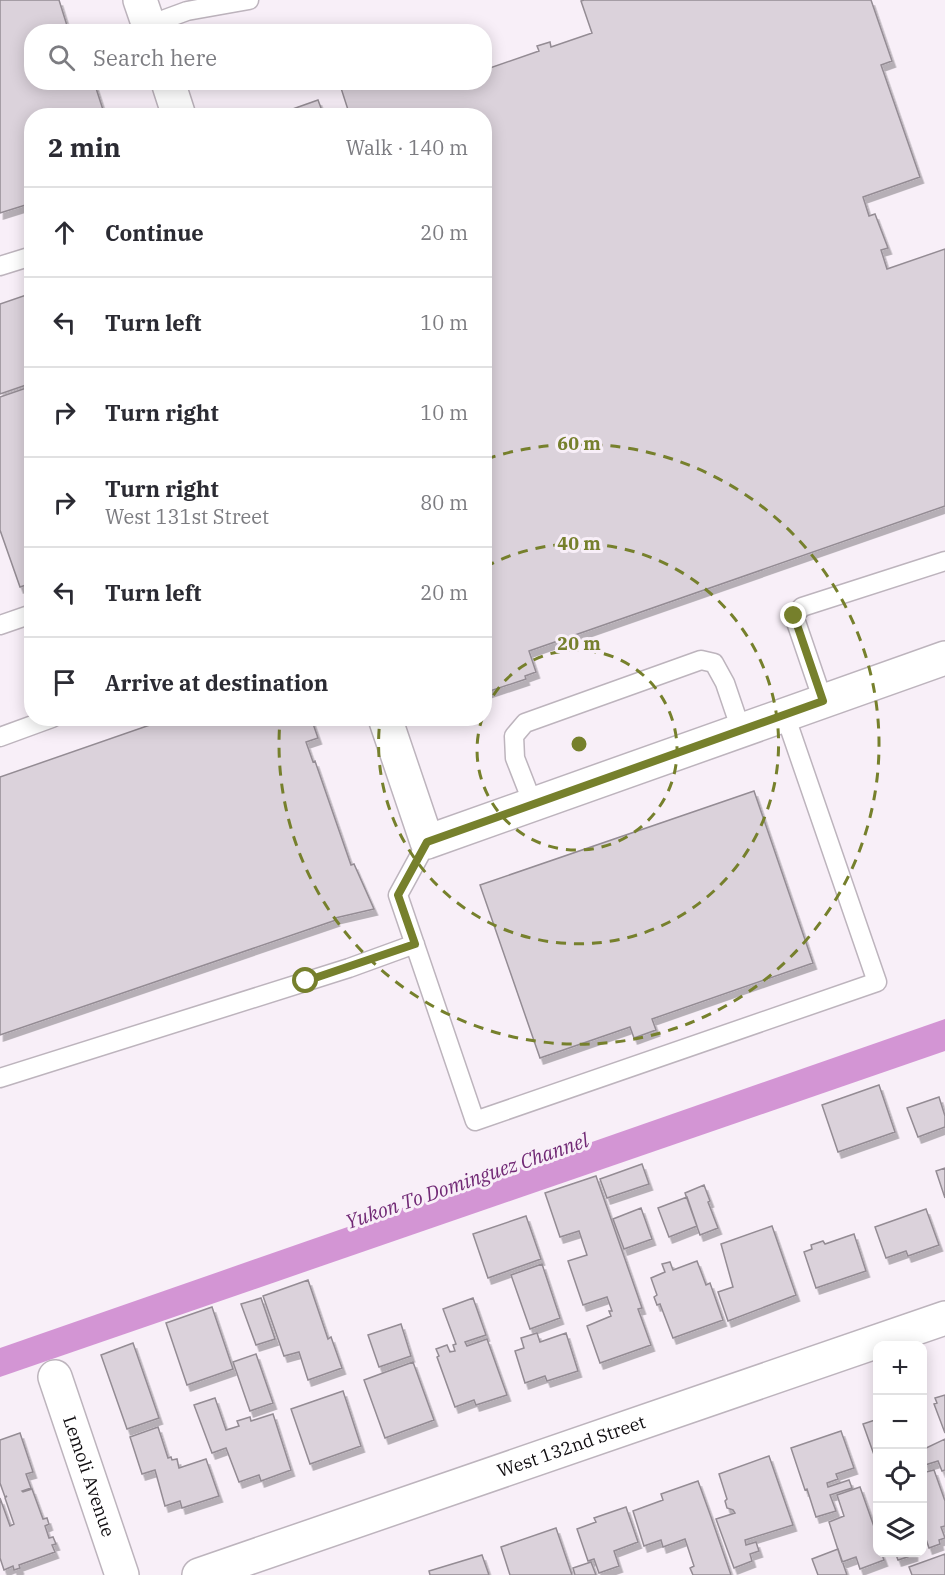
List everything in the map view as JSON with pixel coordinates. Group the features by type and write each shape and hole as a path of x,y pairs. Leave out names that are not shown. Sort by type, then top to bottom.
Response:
{"street":[{"path":"171,90 176,108"},
{"path":"388,726 427,842 945,658"},
{"name":"West 132nd Street","path":"199,1575 945,1318"},
{"name":"Lemoli Avenue","path":"55,1377 122,1575"}],"lane":[{"path":"147,19 249,0"},
{"path":"0,266 24,258"},
{"path":"823,701 794,616 802,607 945,561"},
{"path":"0,625 24,617"},
{"path":"533,804 515,758 514,736 525,723 701,660 714,663 725,683 741,730"},
{"path":"427,842 398,895 475,1121 877,982 785,715"},
{"path":"0,737 30,726"},
{"path":"0,1078 349,968 415,944"}],"shaded area":[{"path":"945,1019 945,1051 0,1377 0,1348"}],"building":[{"path":"0,0 59,0 66,24 24,24 24,90 97,90 102,108 24,108 24,206 0,213"},
{"path":"871,0 892,61 881,65 920,177 863,197 869,216 875,214 888,248 881,250 887,269 945,249 945,506 529,651 536,672 525,676 526,679 492,690 492,108 347,108 342,90 492,90 492,67 539,51 537,46 550,42 551,47 592,33 581,1"},
{"path":"318,100 321,108 296,108"},
{"path":"24,296 24,386 0,394 0,304"},
{"path":"24,389 24,586 20,587 0,530 0,397"},
{"path":"147,726 314,726 318,738 306,742 313,762 315,761 351,865 354,864 374,909 335,918 336,920 0,1035 0,777"},
{"path":"754,791 813,963 652,1019 656,1030 634,1038 630,1027 540,1058 480,885"},
{"path":"879,1085 895,1132 838,1152 822,1105"},
{"path":"939,1097 945,1116 945,1127 918,1137 907,1108"},
{"path":"642,1164 649,1184 607,1198 600,1179"},
{"path":"945,1168 945,1198 936,1171"},
{"path":"596,1176 642,1308 638,1309 651,1345 600,1363 587,1326 611,1316 609,1311 612,1311 607,1297 583,1305 568,1261 587,1255 579,1231 560,1237 545,1193"},
{"path":"704,1185 718,1228 700,1235 685,1193"},
{"path":"687,1197 697,1226 669,1237 658,1208"},
{"path":"641,1208 652,1239 624,1249 613,1219"},
{"path":"926,1209 939,1245 908,1256 906,1251 886,1258 875,1227"},
{"path":"526,1216 541,1259 488,1278 473,1234"},
{"path":"772,1226 796,1295 728,1321 718,1292 733,1287 721,1244"},
{"path":"854,1234 866,1271 816,1288 804,1252 812,1249 811,1245 823,1241 825,1244"},
{"path":"697,1261 706,1285 710,1283 723,1320 673,1338 660,1304 657,1305 654,1297 657,1295 651,1278 665,1272 662,1264 670,1262 673,1270"},
{"path":"542,1264 560,1318 530,1329 511,1275"},
{"path":"308,1280 328,1339 331,1337 342,1368 308,1380 299,1352 284,1356 263,1296"},
{"path":"261,1298 275,1339 256,1345 241,1304"},
{"path":"473,1298 486,1335 465,1342 467,1346 487,1339 507,1395 476,1405 474,1400 455,1407 436,1349 447,1345 450,1352 455,1351 453,1345 456,1344 443,1309"},
{"path":"212,1307 233,1369 187,1385 166,1323"},
{"path":"401,1324 411,1356 379,1367 368,1335"},
{"path":"537,1333 540,1342 566,1333 578,1371 547,1381 545,1376 525,1383 515,1351 524,1348 521,1338"},
{"path":"133,1343 159,1418 127,1429 101,1355"},
{"path":"256,1354 273,1403 250,1411 233,1362"},
{"path":"413,1362 434,1420 385,1438 364,1380"},
{"path":"343,1391 361,1446 310,1464 291,1409"},
{"path":"945,1395 945,1433 934,1404 937,1403 935,1398"},
{"path":"215,1398 226,1430 239,1426 237,1421 250,1417 251,1421 273,1414 291,1470 261,1481 259,1475 239,1482 226,1448 212,1453 194,1405"},
{"path":"873,1421 873,1452 863,1424"},
{"path":"158,1427 168,1458 177,1459 179,1468 206,1459 219,1496 182,1508 180,1501 165,1506 155,1470 142,1474 130,1437"},
{"path":"841,1431 854,1468 836,1474 838,1479 827,1483 828,1487 849,1480 852,1488 830,1495 836,1511 816,1517 791,1448"},
{"path":"20,1433 33,1472 26,1474 31,1488 22,1491 32,1489 43,1519 47,1518 49,1524 45,1526 49,1538 53,1537 56,1544 52,1545 55,1552 19,1565 20,1568 14,1570 13,1566 4,1570 0,1558 0,1498 10,1526 14,1524 5,1498 7,1496 5,1497 0,1483 0,1440"},
{"path":"945,1439 945,1470 942,1471 938,1461 927,1464 927,1448"},
{"path":"769,1456 793,1525 745,1540 746,1545 756,1542 759,1551 750,1554 752,1561 734,1568 716,1519 735,1513 727,1508 725,1501 727,1499 719,1474"},
{"path":"934,1470 945,1501 945,1526 941,1527 945,1538 939,1540 940,1544 929,1548 927,1542 927,1472"},
{"path":"698,1481 731,1575 693,1575 690,1568 694,1566 685,1539 663,1547 661,1540 644,1546 633,1511 663,1500 661,1494"},
{"path":"860,1487 873,1524 873,1557 883,1557 884,1560 860,1569 856,1557 842,1562 829,1522 844,1516 837,1495"},
{"path":"626,1507 638,1542 614,1551 619,1566 599,1573 594,1559 588,1561 577,1529 596,1522 594,1518"},
{"path":"556,1528 572,1575 510,1575 501,1547"},
{"path":"838,1549 847,1575 818,1575 812,1559"},
{"path":"945,1554 945,1575 912,1575 909,1567"},
{"path":"482,1555 489,1575 430,1575 429,1571"},
{"path":"591,1562 596,1575 575,1575 573,1568"}],"route":[{"path":"306,981 415,944 398,895 427,842 823,701 794,616"}],"water label":[{"name":"Yukon To Dominguez Channel","path":"467,1181"}]}
